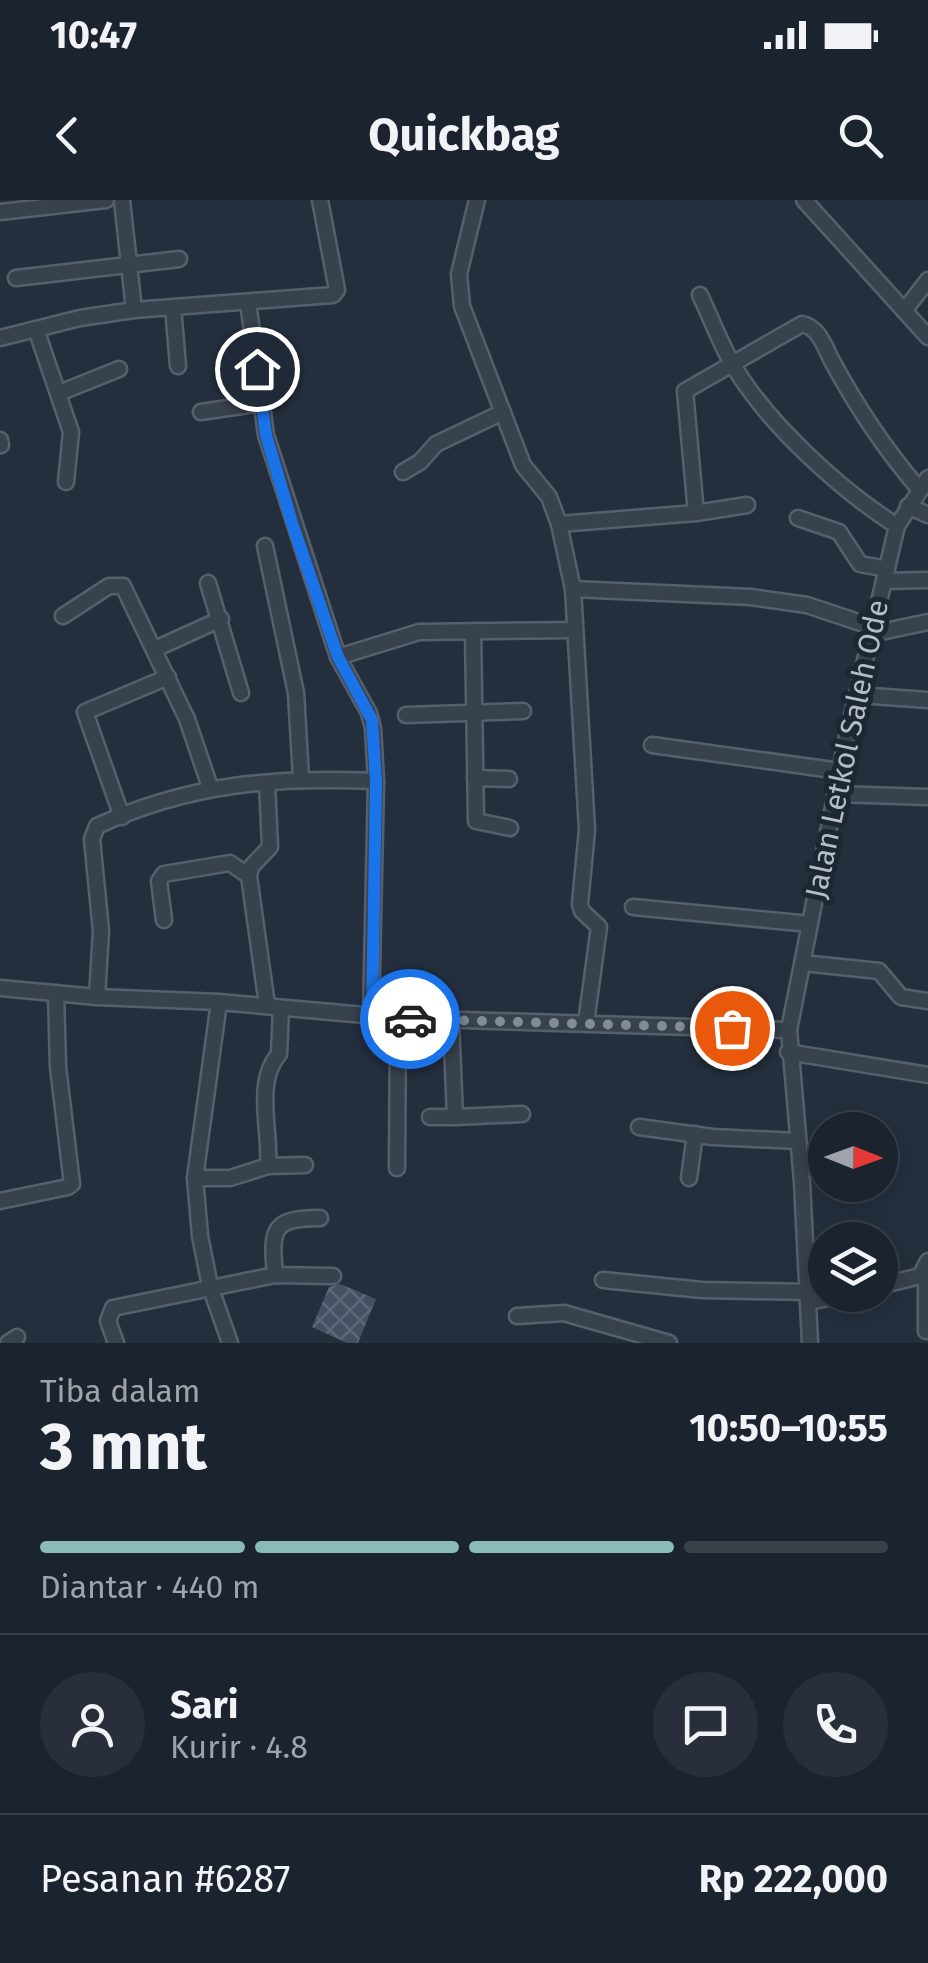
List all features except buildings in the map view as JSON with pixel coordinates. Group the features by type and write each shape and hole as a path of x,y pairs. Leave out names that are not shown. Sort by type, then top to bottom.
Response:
{"street":[{"path":"0,212 106,200"},
{"path":"122,200 134,310"},
{"path":"0,338 134,310 328,296 337,290 320,200"},
{"path":"477,200 459,274 459,294 473,342 523,465 545,490 559,524 573,589 587,830 580,904 599,927 586,1022"},
{"path":"804,200 928,336"},
{"path":"16,278 179,259"},
{"path":"904,310 928,280"},
{"path":"700,295 732,365 775,423 862,504 897,526"},
{"path":"248,302 266,435 282,490 338,657 372,720 376,781 372,1016"},
{"path":"173,307 178,366"},
{"path":"696,513 684,392 807,324 819,337 885,450 924,484"},
{"path":"36,329 71,432 66,482"},
{"path":"59,393 119,369"},
{"path":"201,412 262,403"},
{"path":"403,472 420,462 436,444 502,412"},
{"name":"Jalan Letkol Saleh Ode","path":"808,1283 789,1030 840,771 897,526 924,484"},
{"path":"559,524 747,505"},
{"path":"908,506 928,515"},
{"path":"798,518 839,532 860,564 885,575 927,580"},
{"path":"265,546 296,692 301,778"},
{"path":"208,582 241,693"},
{"path":"63,616 109,586 123,586 187,719 210,787"},
{"path":"573,589 751,596 807,605 872,630 928,622"},
{"path":"155,649 221,619"},
{"path":"338,657 400,636 574,630"},
{"path":"473,631 476,821 510,828"},
{"path":"122,816 85,712 168,677"},
{"path":"858,695 928,700"},
{"path":"406,715 522,711"},
{"path":"652,745 840,771"},
{"path":"97,997 101,931 92,834 97,826 210,787 301,778 376,781"},
{"path":"475,778 509,779"},
{"path":"266,783 270,848 249,876 279,1054 266,1082 268,1166"},
{"path":"836,794 928,797"},
{"path":"164,920 159,881 164,874 230,864 249,876"},
{"path":"633,907 810,924"},
{"path":"803,964 879,971 901,997 928,1000"},
{"path":"0,988 398,1018 789,1030"},
{"path":"0,1201 72,1184 58,1067 56,993"},
{"path":"219,1002 195,1178 200,1236 210,1286 230,1343"},
{"path":"397,1168 398,1018"},
{"path":"451,1019 455,1117"},
{"path":"788,1052 928,1075"},
{"path":"430,1117 522,1114"},
{"path":"639,1127 798,1141"},
{"path":"690,1178 695,1134"},
{"path":"195,1178 230,1178 268,1166 305,1166"},
{"path":"275,1275 272,1246 278,1226 298,1218 320,1218"},
{"path":"898,1282 920,1276 927,1266"},
{"path":"926,1331 927,1266"},
{"path":"116,1343 108,1321 113,1308 275,1275 333,1276"},
{"path":"604,1280 808,1297"},
{"name":"Jalan Letkol Saleh Ode","path":"809,1312 810,1343"},
{"path":"517,1316 564,1313 669,1343"}],"way so far":[{"path":"410,1019 732,1028"}],"route":[{"path":"257,369 266,435 293,526 338,657 372,720 376,781 372,1016 410,1019"}]}
